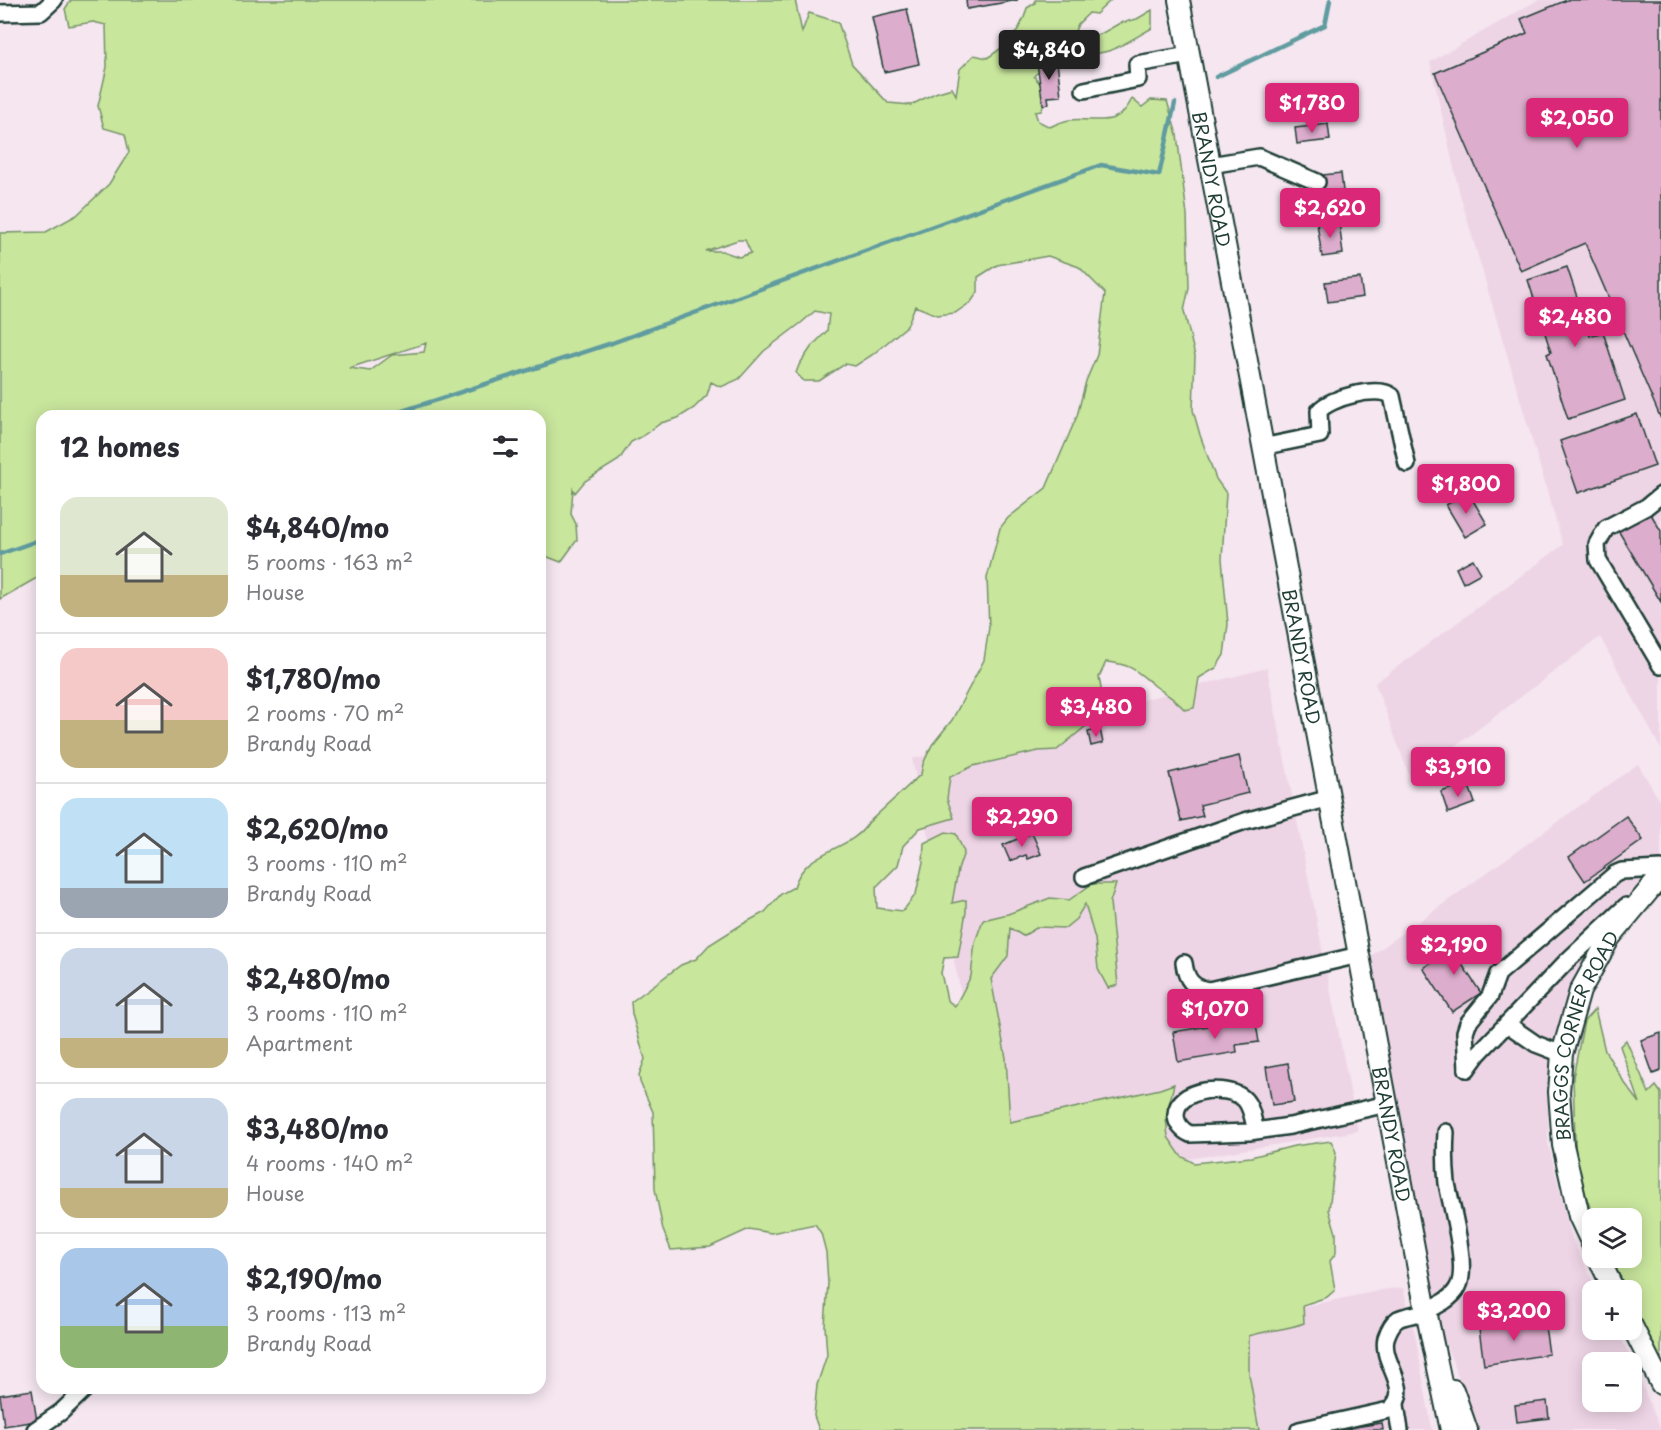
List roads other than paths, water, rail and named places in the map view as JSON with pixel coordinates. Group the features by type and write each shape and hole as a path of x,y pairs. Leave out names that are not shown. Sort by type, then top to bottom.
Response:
{"main road":[{"name":"BRANDY ROAD","path":"1179,0 1425,1311 1451,1430"},
{"name":"BRAGGS CORNER ROAD","path":"1582,1222 1563,1145 1559,1092 1562,1054 1580,991 1610,937 1661,875"},
{"name":"BRANDY ROAD","path":"1425,1311 1467,1430"},
{"path":"1639,1340 1661,1384"}],"street":[{"path":"0,12 41,12 54,0"},
{"path":"1084,90 1138,80 1137,64 1190,55"},
{"path":"1210,165 1259,157 1317,182"},
{"path":"1262,447 1320,435 1319,411 1328,402 1377,390 1386,391 1392,396 1407,464"},
{"path":"1661,495 1646,507 1606,528 1597,544 1598,560 1661,666"},
{"path":"1084,877 1245,821 1329,798"},
{"path":"1661,869 1622,871 1616,874 1498,974 1490,996 1468,1023 1465,1032 1467,1069 1567,961 1661,875"},
{"path":"1184,963 1185,974 1189,980 1195,986 1209,990 1359,956"},
{"path":"1507,1024 1536,1044 1562,1054"},
{"path":"1256,1131 1249,1106 1238,1094 1228,1091 1202,1092 1188,1096 1176,1110 1178,1125 1190,1134 1256,1131 1290,1126 1387,1104"},
{"path":"1299,1430 1389,1410 1395,1405 1400,1390 1386,1357 1387,1336 1390,1328 1398,1319 1425,1311 1453,1295 1459,1287 1462,1277 1459,1244 1447,1181 1446,1132"},
{"path":"35,1430 61,1412 80,1394"},
{"path":"1395,1405 1400,1430"}],"waterway":[{"path":"1216,77 1325,25 1330,0"},
{"path":"405,410 612,343 1101,165 1159,175 1175,103"},
{"path":"0,554 36,541"}]}
